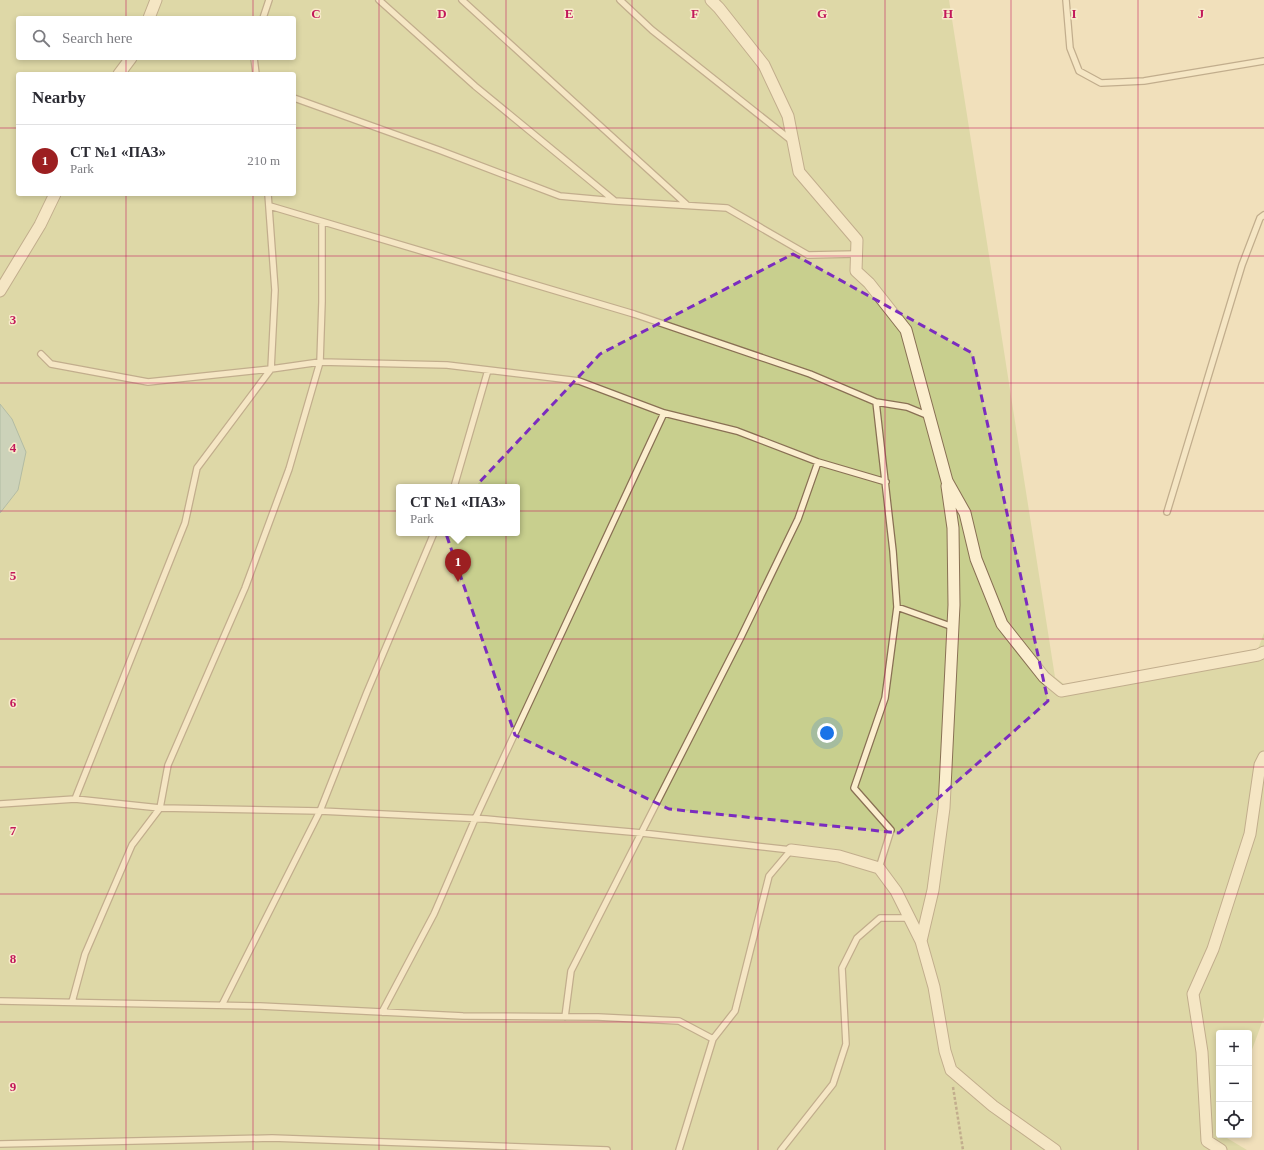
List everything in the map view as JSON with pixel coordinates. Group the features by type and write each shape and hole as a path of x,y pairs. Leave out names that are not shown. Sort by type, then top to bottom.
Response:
{"street":[{"path":"150,16 156,0"},
{"path":"711,0 764,65 788,116 799,172 858,240 856,271 869,283 906,330 947,481 953,528 954,628 944,808 933,890 921,941"},
{"path":"120,72 130,60"},
{"path":"0,291 40,225 54,196"},
{"path":"947,481 965,513 976,559 1002,624 1044,677 1061,691 1258,655 1264,652"},
{"path":"1221,1150 1207,1141 1202,1052 1193,994 1213,949 1250,834 1260,765 1264,757"},
{"path":"791,850 839,856 879,868 896,891 921,941 934,987 944,1051 951,1070 993,1106 1055,1150"}],"lane":[{"path":"264,16 269,0"},
{"path":"379,0 475,86 615,201"},
{"path":"462,0 686,204"},
{"path":"620,0 652,30 793,142"},
{"path":"1066,0 1070,48 1079,71 1101,83 1144,81 1264,61"},
{"path":"254,60 256,72"},
{"path":"296,99 439,150 560,196 727,208 808,255 857,254"},
{"path":"76,799 185,523 197,468 271,369 275,290 268,196"},
{"path":"270,206 634,314 810,374 876,402 907,407 929,416"},
{"path":"1167,512 1242,265 1260,218 1264,215"},
{"path":"72,1002 85,954 132,845 160,808 168,765 245,588 289,470 320,362 322,222"},
{"path":"41,354 51,364 148,382 271,369 320,362 446,365 579,381 664,413 737,431 818,462 886,482"},
{"path":"455,484 488,370"},
{"path":"876,402 886,482 897,607 885,698 854,788 891,830 879,868"},
{"path":"382,1012 434,914 475,819 664,413"},
{"path":"565,1017 571,971 740,639 798,519 818,462"},
{"path":"222,1005 320,811 367,692 433,536"},
{"path":"897,607 954,628"},
{"path":"0,804 76,799 160,808 320,811 475,819 642,833 791,850"},
{"path":"679,1150 714,1039 735,1011 769,876 791,850"},
{"path":"781,1150 832,1084 846,1044 842,968 857,938 880,918 910,918"},
{"path":"0,1001 222,1005 463,1016 565,1017 679,1021 714,1039"},
{"path":"0,1144 272,1138 607,1150"}],"path":[{"path":"951,1070 963,1150"}],"highlighted area":[{"path":"793,254 972,353 1048,701 899,833 669,809 515,735 442,522 600,354"}],"green space":[{"path":"0,0 949,0 1055,677 1065,685 1258,649 1264,633 1264,1017 1252,1050 1252,1030 1216,1030 1216,1138 1227,1138 1247,1150 0,1150 0,513 18,490 21,472 12,419 0,404"}],"water":[{"path":"0,404 12,419 26,452 18,490 0,513"}],"place":[{"name":"СТ №1 «ПАЗ»","path":"458,582"}]}
